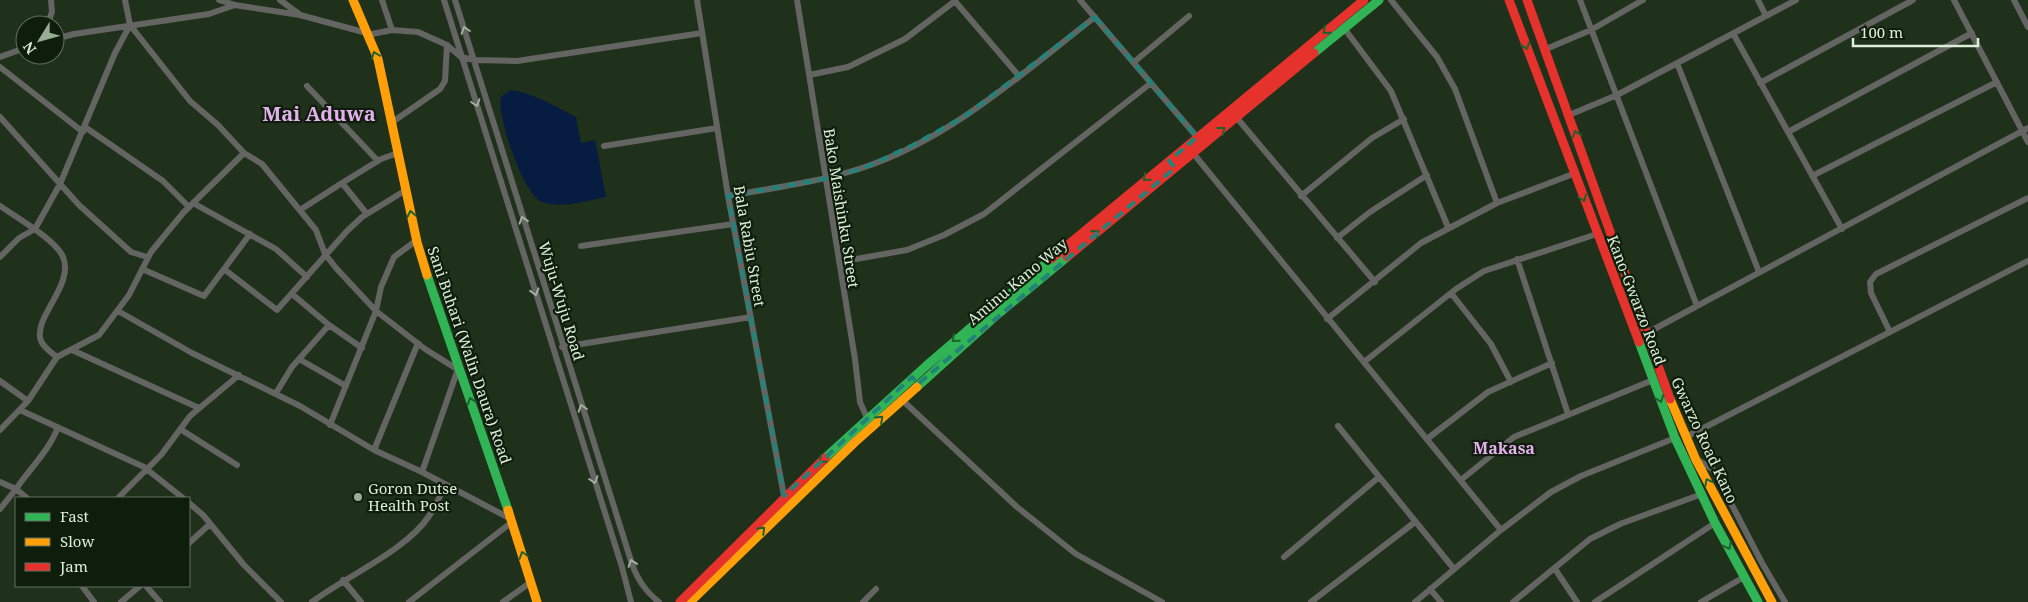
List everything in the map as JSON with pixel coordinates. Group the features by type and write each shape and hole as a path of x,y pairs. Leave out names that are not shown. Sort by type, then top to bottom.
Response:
{"main road":[{"name":"Sani Buhari (Walin Daura) Road","path":"354,0 378,59 417,240 438,309 511,520 537,602"},
{"name":"Aminu Kano Way","path":"680,602 784,496 867,418 998,314 1237,118 1290,66 1364,0"},
{"name":"Aminu Kano Way","path":"690,602 793,500 901,399 915,381 1008,293 1197,137 1379,0"},
{"name":"Kano-Gwarzo Road","path":"1509,0 1675,438 1715,523 1758,602"},
{"name":"Gwarzo Road Kano","path":"1527,0 1546,49 1645,334 1686,437 1696,460 1772,602"},
{"path":"1168,160 1174,168"}],"street":[{"path":"51,0 51,15"},
{"path":"125,0 130,25 190,101 218,125 244,153 262,164 316,230 325,254 376,311 418,343 459,370 422,472"},
{"path":"219,0 235,5 300,15 367,34 392,30 418,32 447,45 461,57 475,60 517,61 702,33"},
{"path":"280,0 300,15"},
{"path":"382,0 392,30"},
{"name":"Wuju-Wuju Road","path":"444,0 622,567 631,602"},
{"name":"Wuju-Wuju Road","path":"455,0 562,347 635,572 649,594 659,602"},
{"name":"Bala Rabiu Street","path":"697,0 728,196 784,496"},
{"name":"Bako Maishinku Street","path":"797,0 824,179 855,359 860,402 867,418"},
{"path":"1080,0 1197,137"},
{"path":"1391,0 1437,57 1455,89 1497,203"},
{"path":"1580,0 1697,306"},
{"path":"1546,49 1591,30 1643,0"},
{"path":"1758,0 1766,16"},
{"path":"1569,115 1617,95 1734,35 1796,0"},
{"path":"1760,83 1913,0"},
{"path":"1954,0 1997,82 2025,130 2028,142"},
{"path":"2014,0 2028,27"},
{"path":"808,75 848,67 905,39 955,1 1019,76"},
{"path":"65,37 130,25 210,14 235,5"},
{"path":"1134,62 1189,16"},
{"path":"728,196 824,179 864,168 913,145 965,116 1095,17"},
{"path":"0,256 19,238 35,229 60,184 115,53 130,25"},
{"path":"1344,28 1391,91 1448,227"},
{"path":"1788,132 1972,33"},
{"path":"1734,35 1842,229"},
{"path":"391,123 440,89 445,81 447,45"},
{"path":"0,57 15,52"},
{"path":"1677,63 1758,272"},
{"path":"0,67 41,101 164,181 191,205 276,249 307,277"},
{"path":"838,262 907,250 944,235 984,214 1151,82"},
{"path":"1812,176 1997,82"},
{"path":"307,86 378,161"},
{"path":"0,117 79,205 131,252 147,257"},
{"path":"1237,118 1375,282"},
{"path":"1301,196 1372,138 1404,119"},
{"path":"604,146 718,128"},
{"path":"1645,334 2025,130"},
{"path":"300,210 378,161 398,152"},
{"path":"0,430 28,401 57,357 99,335 129,295 147,257 191,205 244,153"},
{"path":"1194,153 1327,319 1501,530"},
{"path":"1327,319 1421,243 1448,227 1497,203 1574,174"},
{"path":"1337,238 1370,212 1426,175"},
{"path":"342,183 367,214"},
{"path":"224,269 276,310 307,277 325,254 367,214 406,190"},
{"path":"1890,332 1871,293 1870,282 1876,274 2028,198"},
{"path":"0,206 35,229 59,250 64,258 64,276 42,326 40,336 42,343 57,357"},
{"path":"581,246 733,224"},
{"path":"142,269 204,296 250,234"},
{"path":"1364,362 1452,293 1484,271 1597,234"},
{"path":"330,425 362,348 376,311 381,287 394,257 417,240"},
{"path":"1516,259 1568,414"},
{"path":"1686,437 2028,261"},
{"path":"1452,293 1491,344 1511,382"},
{"path":"292,294 329,325 362,348"},
{"path":"118,311 192,353 276,393 374,450 422,472 511,520 409,602"},
{"path":"562,347 751,317"},
{"path":"276,393 299,359 329,325"},
{"path":"374,450 418,343"},
{"path":"72,350 199,408"},
{"path":"299,359 346,386"},
{"path":"1427,439 1488,392 1552,363"},
{"path":"119,497 161,455 180,429 199,408 239,375"},
{"path":"1460,480 1514,437 1653,380"},
{"path":"0,381 28,401"},
{"path":"901,399 1010,500 1076,554 1162,602"},
{"path":"20,410 147,468 182,497"},
{"path":"1338,426 1454,569"},
{"path":"0,509 46,450 58,427"},
{"path":"180,429 237,465"},
{"path":"1415,602 1550,492 1581,476 1675,438"},
{"path":"1696,460 1712,469 1718,478 1762,563 1785,602"},
{"path":"1284,557 1379,477"},
{"path":"0,482 16,489 26,497"},
{"path":"312,602 343,580 370,566 420,528 430,516 445,485"},
{"path":"1513,602 1590,539 1605,531 1702,494"},
{"path":"190,504 203,515 244,565 281,602"},
{"path":"1311,602 1415,522"},
{"path":"1596,602 1715,523"},
{"path":"190,542 210,524"},
{"path":"1554,569 1577,602"},
{"path":"1701,602 1744,577"},
{"path":"343,580 361,602"},
{"path":"503,602 531,582"},
{"path":"83,587 94,602"},
{"path":"121,602 139,587"},
{"path":"147,587 160,602"},
{"path":"863,602 876,589"},
{"path":"1430,589 1441,602"}],"highlighted area":[{"path":"1095,17 1197,137 1169,161 1175,168 918,384 912,377 784,496 728,196 824,179 864,168 913,145 965,116"}],"water":[{"path":"510,90 536,97 576,117 581,143 595,140 606,197 574,204 557,205 542,202 535,197 520,171 507,137 503,120 501,97"}],"traffic: fast":[{"path":"1314,53 1379,0"},
{"path":"917,387 998,314 1067,257"},
{"path":"825,458 926,366 1051,259"},
{"path":"427,275 508,510"},
{"path":"1639,342 1675,438 1715,523 1758,602"}],"traffic: slow":[{"path":"353,0 378,59 417,242 427,275"},
{"path":"690,602 854,443 917,387"},
{"path":"1670,399 1696,460 1772,602"},
{"path":"508,510 537,602"}],"traffic: jam":[{"path":"1051,259 1364,0"},
{"path":"1509,0 1639,342"},
{"path":"1527,0 1670,399"},
{"path":"1067,257 1314,53"},
{"path":"680,602 825,458"}],"place":[{"name":"Goron Dutse Health Post","path":"358,497"}],"district":[{"name":"Mai Aduwa","path":"319,113"},
{"name":"Makasa","path":"1504,448"}]}
